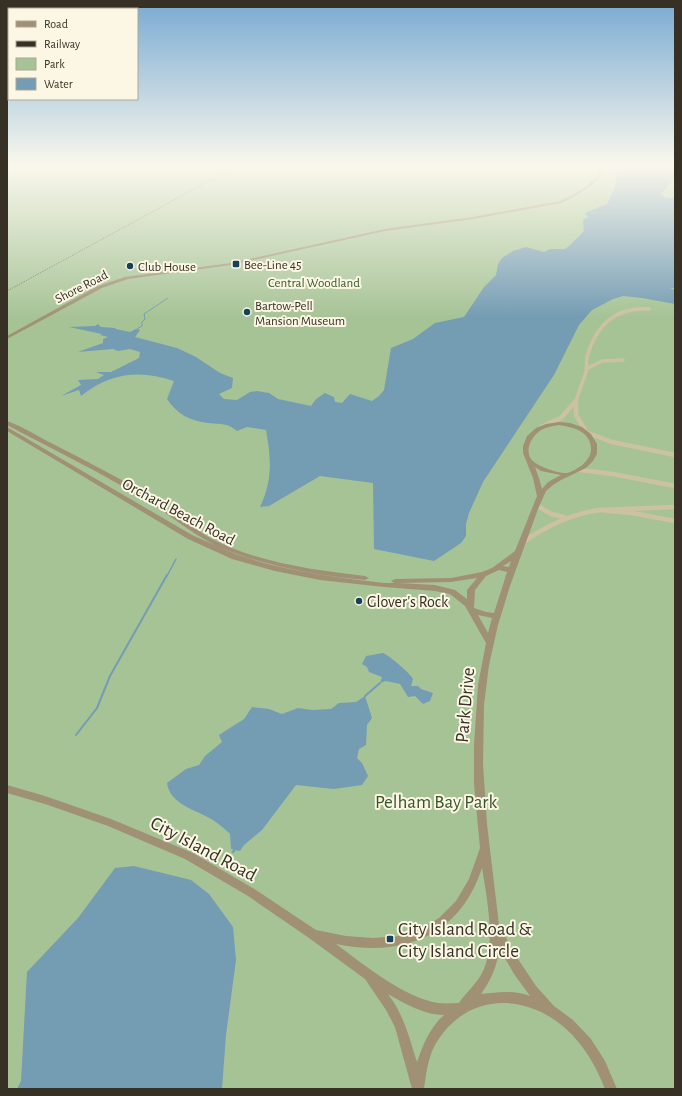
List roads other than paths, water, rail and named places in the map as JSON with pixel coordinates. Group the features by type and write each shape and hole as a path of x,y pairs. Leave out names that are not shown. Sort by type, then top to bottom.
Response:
{"street":[{"name":"Shore Road","path":"7,338 105,285 133,276 231,264 385,230 486,215"},
{"path":"580,470 588,463 594,452 593,441 575,416 575,402 586,369 586,359 598,332 605,322 628,309 649,309"},
{"path":"586,369 591,365 602,361 623,360"},
{"path":"540,496 535,473 528,459 526,449 527,442 533,433 539,428 560,418 575,402"},
{"name":"Orchard Beach Road","path":"7,423 82,460 145,496 202,537 249,556 304,570 386,580 443,580 485,574 517,553"},
{"path":"539,428 562,423 612,442 675,455"},
{"name":"Orchard Beach Road","path":"7,429 190,537 226,553 270,568 310,576 360,583 444,589 459,596 471,609 490,644"},
{"path":"528,459 543,470 566,475"},
{"path":"580,470 613,474 675,486"},
{"name":"Park Drive","path":"462,1008 482,985 493,956 494,925 479,794 478,734 482,685 490,644 511,570 540,496 550,482 580,470"},
{"path":"536,506 551,514 566,517"},
{"path":"521,543 542,529 566,517 599,510 627,507 675,507"},
{"path":"599,510 632,513 675,521"},
{"path":"494,569 511,570"},
{"path":"485,574 471,590 471,609 484,614 497,616"},
{"name":"City Island Road","path":"7,790 80,812 148,837 189,856 252,893 313,934 367,974 419,1004 438,1008 462,1008"},
{"path":"313,934 342,941 371,944 403,940 421,934 446,919 464,898 477,872 484,845"},
{"name":"Park Drive","path":"494,925 508,957 519,974 532,991 554,1013"},
{"name":"City Island Road","path":"367,974 390,1006 400,1025 418,1089"},
{"path":"418,1089 421,1066 428,1045 439,1027 462,1008 482,999 508,997 535,1003 554,1013 573,1027 589,1045 602,1066 611,1089"}],"water":[{"path":"587,215 675,215 675,288 670,288 675,290 675,304 623,296 613,299 592,310 579,325 554,375 483,482 469,513 466,524 466,536 461,543 434,561 374,549 373,483 320,476 269,506 260,507 267,488 270,469 266,430 247,427 237,431 227,425 195,421 184,416 175,409 167,399 174,381 149,375 125,375 103,382 81,396 79,390 61,396 81,385 78,380 98,379 104,375 96,372 111,372 139,358 140,352 130,349 118,351 113,349 78,352 103,343 103,339 108,337 100,335 102,334 69,327 95,326 98,324 101,327 115,328 130,332 136,329 140,330 135,337 177,348 196,357 220,373 233,378 232,388 219,394 224,399 237,400 250,392 257,391 269,393 278,399 311,406 316,399 325,393 334,397 335,402 342,403 350,394 372,401 384,390 391,348 413,339 435,323 464,317 484,287 496,275 498,264 502,258 513,251 526,247 544,252 550,249 565,249 584,231 583,220 588,217"},
{"path":"383,653 395,661 411,676 413,679 411,686 418,686 421,689 433,693 430,701 423,704 415,696 408,697 400,684 386,681 380,683 382,677 369,672 367,667 362,664 366,656"},
{"path":"365,696 372,718 367,725 366,745 359,749 357,758 362,763 368,776 362,785 334,789 296,785 262,830 244,845 240,851 231,849 230,834 224,828 213,820 179,802 173,797 169,790 167,783 186,769 199,765 205,756 222,742 219,735 244,719 252,707 269,709 282,714 298,708 312,710 331,709 339,703 356,702"},
{"path":"134,866 191,880 209,894 233,927 236,960 226,1035 222,1089 17,1089 21,1081 27,972 78,918 115,868"}],"waterway":[{"path":"137,329 142,326 142,322 145,319 144,314 168,298"},
{"path":"167,576 176,559"},
{"path":"76,735 97,708 110,676 167,575"},
{"path":"365,696 380,683"},
{"path":"233,852 236,848"}],"railway":[{"path":"7,291 146,215"}],"place":[{"name":"Bee-Line 45","path":"236,264"},
{"name":"Club House","path":"130,266"},
{"name":"Bartow-Pell Mansion Museum","path":"247,312"},
{"name":"Glover's Rock","path":"359,601"},
{"name":"City Island Road & City Island Circle","path":"390,939"}],"park label":[{"name":"Central Woodland","path":"314,282"},
{"name":"Pelham Bay Park","path":"436,801"}]}
